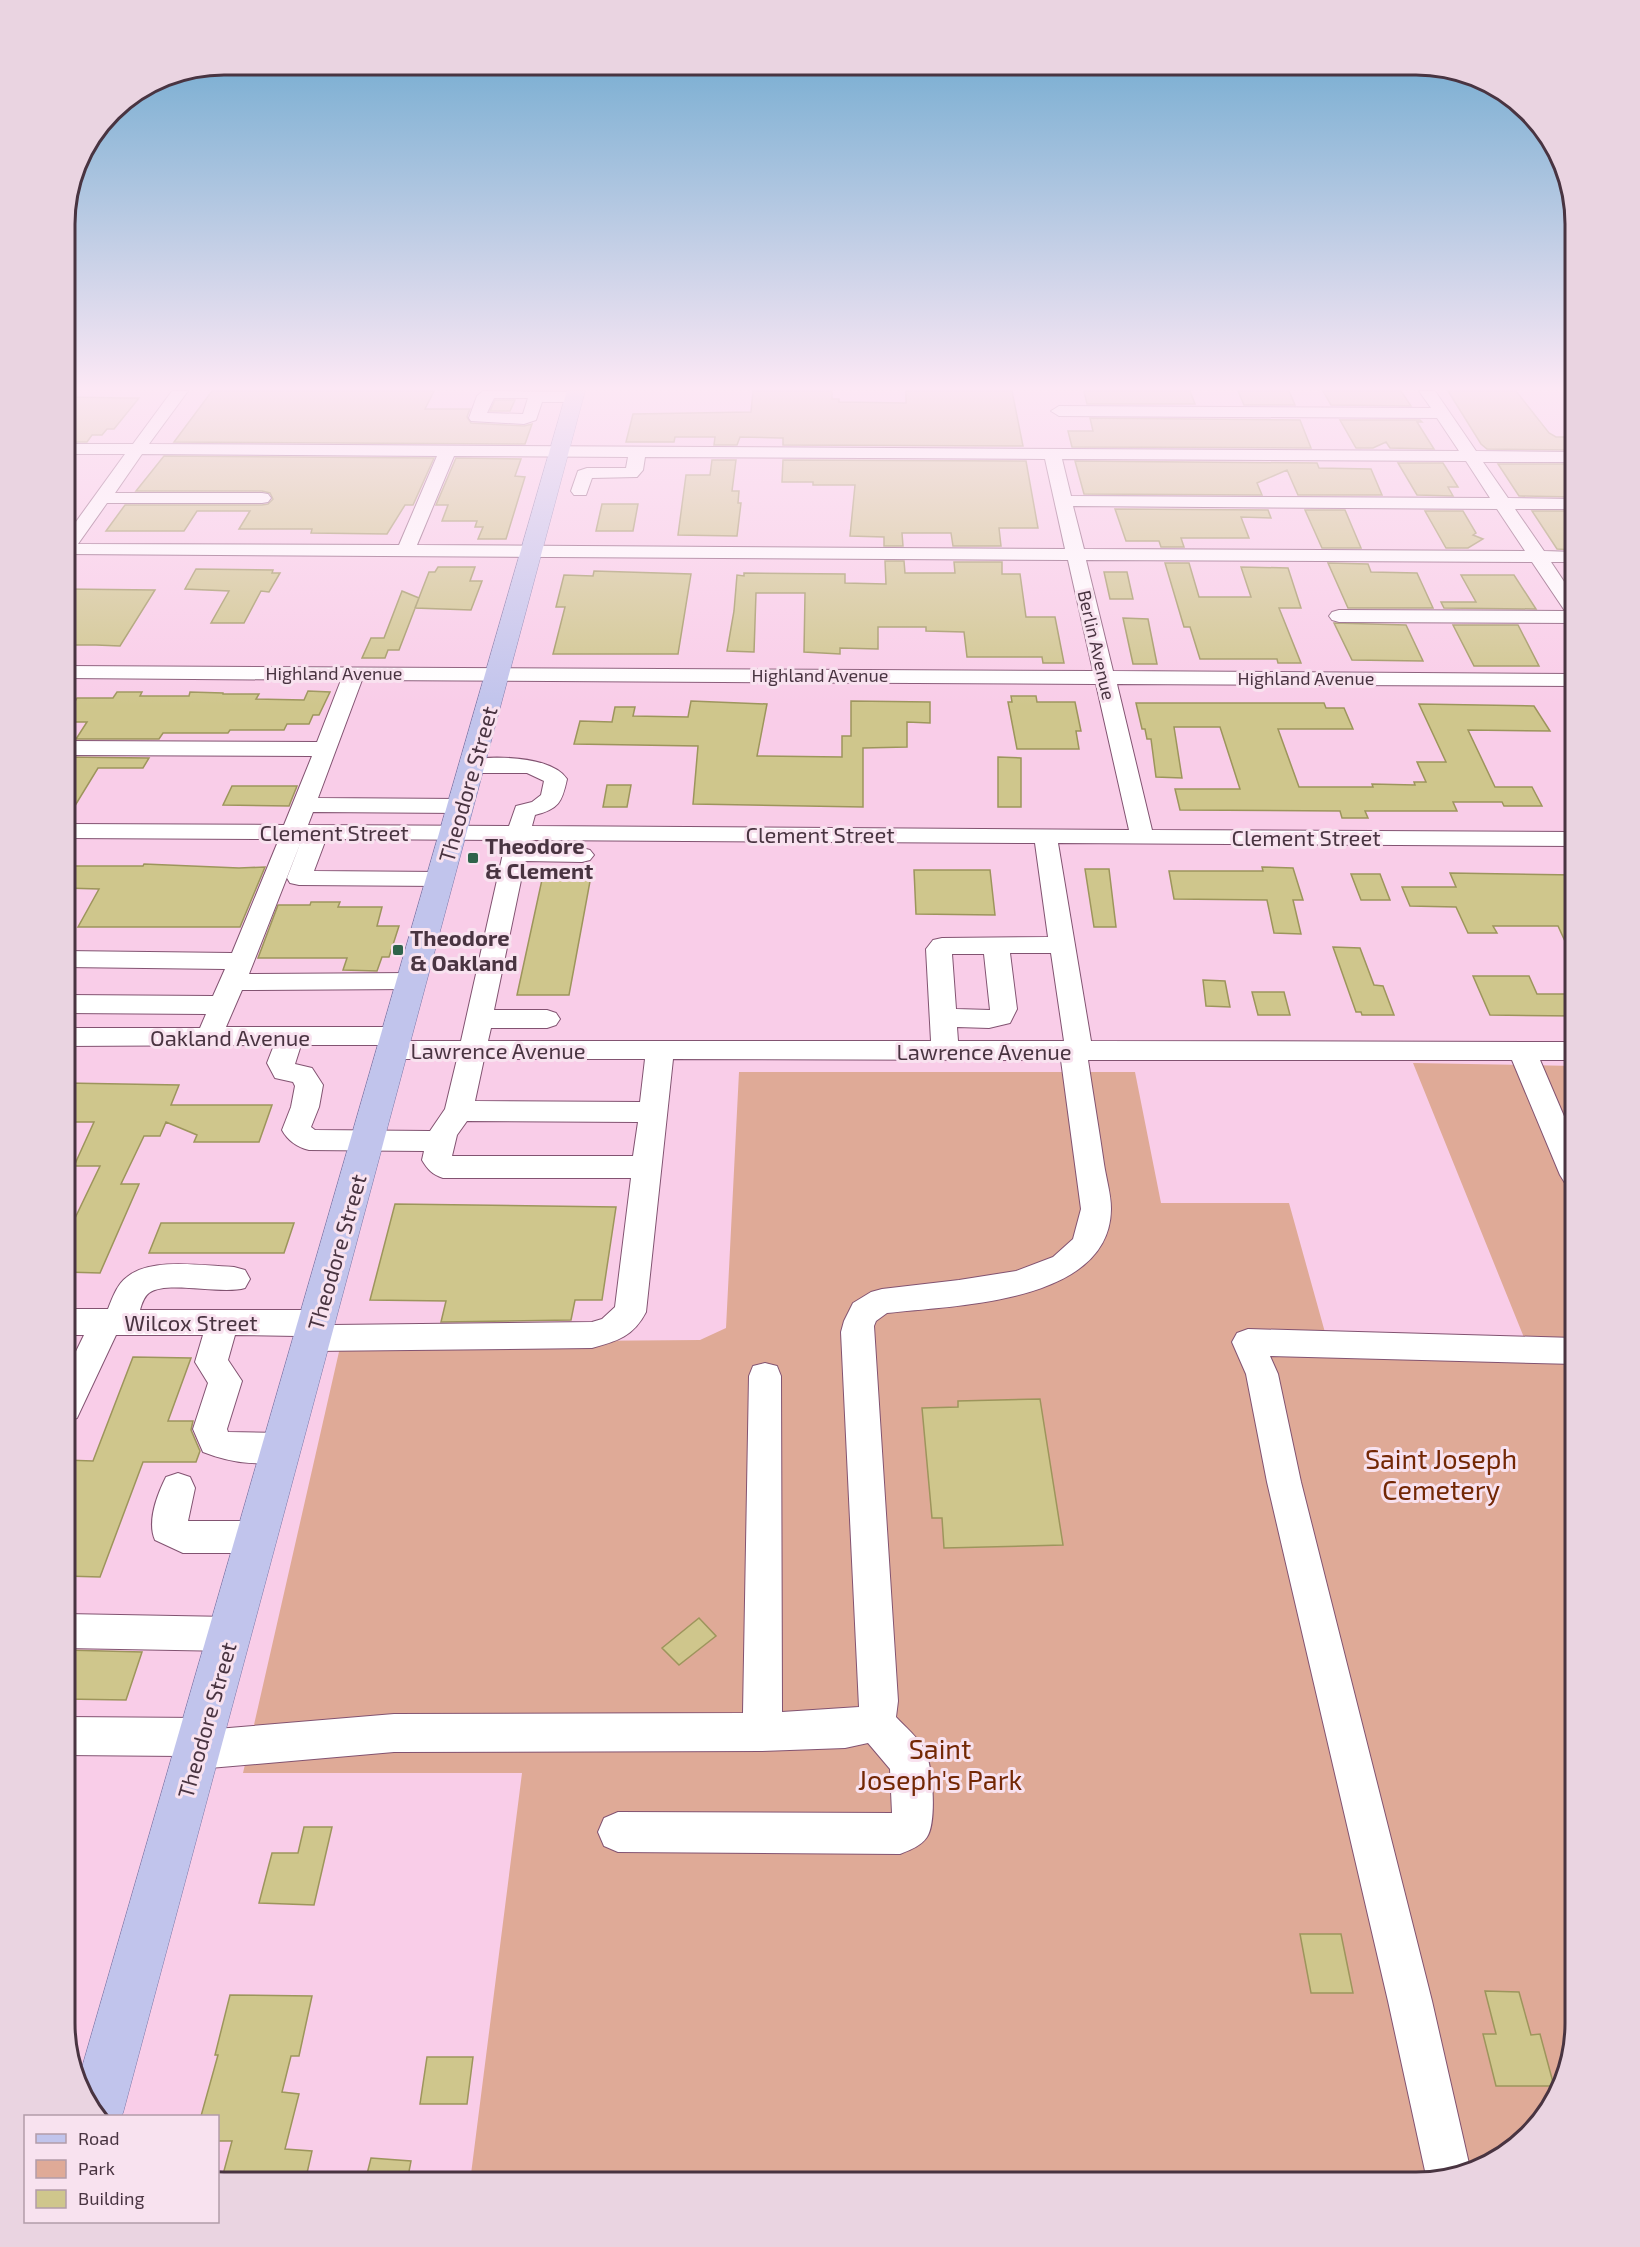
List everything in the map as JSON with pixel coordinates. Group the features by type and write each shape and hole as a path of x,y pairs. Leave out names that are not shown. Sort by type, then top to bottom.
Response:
{"main road":[{"name":"Theodore Street","path":"99,2103 532,550 561,496"}],"street":[{"path":"406,550 429,496"},
{"name":"Berlin Avenue","path":"1062,496 1142,836"},
{"path":"1498,496 1565,599"},
{"path":"75,535 102,498 262,498"},
{"path":"1063,501 1565,504"},
{"path":"75,549 1565,557"},
{"path":"1339,615 1565,614"},
{"name":"Highland Avenue","path":"75,672 1565,680"},
{"path":"354,673 307,797 299,878 440,879"},
{"path":"75,748 325,749"},
{"path":"472,766 521,766 540,769 556,779 552,798 540,807 525,811 459,1111 443,1133 439,1150 443,1167 648,1167"},
{"path":"307,797 421,806 457,819"},
{"name":"Clement Street","path":"75,831 305,832 457,819 518,843 1045,835 1565,838"},
{"path":"209,1037 305,832"},
{"path":"618,1832 900,1834 913,1822 910,1762 876,1723 879,1701 857,1332 859,1320 866,1309 882,1301 1008,1285 1041,1276 1065,1265 1082,1251 1092,1230 1096,1209 1062,945 1045,835"},
{"path":"518,843 582,855"},
{"path":"945,1050 939,949 942,946 953,944 1062,945"},
{"path":"944,1018 1001,1017 1004,1009 996,945"},
{"path":"75,959 225,959 235,961 232,984"},
{"path":"75,1003 232,984 412,981"},
{"path":"478,1019 547,1019"},
{"path":"291,1036 281,1063 285,1071 302,1075 309,1085 296,1131 309,1140 368,1140 439,1150"},
{"name":"Oakland Avenue","path":"75,1037 291,1036 394,1043"},
{"name":"Lawrence Avenue","path":"394,1043 472,1050 1565,1051"},
{"name":"Wilcox Street","path":"75,1322 223,1323 315,1330 592,1335 613,1329 630,1312 660,1050"},
{"path":"1522,1051 1565,1151"},
{"path":"459,1111 653,1112"},
{"path":"75,1390 113,1322 140,1283 159,1278 234,1279"},
{"path":"223,1323 211,1362 225,1381 210,1429 214,1442 230,1448 282,1448"},
{"path":"1447,2169 1410,2001 1284,1482 1262,1374 1248,1342 1565,1351"},
{"path":"762,1732 765,1376"},
{"path":"178,1488 168,1529 183,1537 257,1537"},
{"path":"75,1631 230,1634"},
{"path":"75,1737 199,1743 394,1733 762,1732 845,1729 876,1723"}],"green space":[{"name":"Saint Joseph's Park","path":"1413,1063 1565,1066 1564,2042 1554,2080 1534,2114 1507,2141 1473,2161 1435,2171 1416,2172 471,2172 522,1773 243,1773 341,1343 700,1340 726,1328 739,1072 1135,1072 1161,1203 1289,1203 1326,1336 1525,1340"}],"building":[{"path":"271,496 417,496 413,505 405,505 387,534 311,533 312,529 239,529 250,511 197,511 184,531 106,531 125,505 262,505 268,504 273,499"},
{"path":"440,496 519,496 506,539 478,539 483,527 475,527 477,521 442,521 448,505 436,505"},
{"path":"683,496 739,496 738,503 741,503 737,536 678,535"},
{"path":"854,496 1032,496 1038,528 999,528 1001,546 953,546 951,533 902,533 903,546 884,546 884,537 850,536"},
{"path":"1519,496 1565,496 1565,497"},
{"path":"602,504 638,504 633,531 596,531"},
{"path":"1115,509 1268,510 1271,518 1241,517 1249,538 1181,538 1184,547 1161,547 1159,541 1126,541"},
{"path":"1305,510 1345,510 1361,548 1322,548"},
{"path":"1425,511 1463,511 1476,533 1473,535 1483,539 1468,548 1446,548"},
{"path":"1532,511 1565,511 1565,549 1557,549"},
{"path":"885,561 904,561 905,573 955,573 954,562 1002,562 1002,574 1020,574 1026,617 1055,617 1064,663 1043,663 1042,657 967,657 964,632 926,631 926,627 878,627 878,649 840,648 840,654 804,652 805,593 756,593 754,652 727,651 737,575 744,576 744,573 845,574 845,583 886,584"},
{"path":"1165,563 1189,563 1199,597 1251,597 1241,567 1288,568 1301,608 1279,608 1301,663 1278,663 1277,659 1200,659 1190,627 1184,627"},
{"path":"1328,563 1368,564 1371,572 1417,573 1433,608 1348,608"},
{"path":"438,567 475,567 470,581 482,581 471,610 415,608 429,572 435,572"},
{"path":"196,569 273,570 272,573 280,573 269,592 261,591 244,623 211,623 229,591 185,589"},
{"path":"594,571 691,574 678,654 553,654 565,607 556,607 564,575 593,576"},
{"path":"1104,572 1127,572 1133,599 1110,599"},
{"path":"1461,575 1514,575 1536,609 1444,608 1441,602 1476,602"},
{"path":"75,589 155,590 120,646 75,645"},
{"path":"402,591 419,598 399,650 388,650 385,658 362,658 371,638 384,638"},
{"path":"1123,618 1148,619 1157,664 1133,664"},
{"path":"1334,623 1406,625 1423,661 1352,660"},
{"path":"1453,625 1518,625 1539,666 1474,666"},
{"path":"308,691 330,692 319,715 313,715 309,724 287,724 284,730 163,733 159,739 76,739 87,722 75,722 77,698 113,698 117,692 142,692 140,696 189,696 190,692 259,694 256,699 304,700"},
{"path":"1011,696 1036,696 1037,702 1075,702 1081,731 1076,731 1079,749 1017,749 1008,702 1012,702"},
{"path":"691,701 767,704 757,756 842,757 842,736 851,736 851,701 930,702 930,723 907,722 907,747 863,748 863,807 693,804 698,746 574,744 580,721 612,722 615,707 635,707 633,716 688,717"},
{"path":"1136,703 1324,703 1326,708 1344,708 1353,729 1278,729 1299,787 1373,787 1372,784 1415,785 1414,782 1426,782 1417,762 1446,762 1419,704 1534,706 1550,731 1468,730 1495,787 1532,787 1542,806 1504,806 1502,802 1453,802 1457,811 1365,811 1368,818 1342,818 1340,811 1180,810 1175,789 1240,789 1220,727 1174,727 1182,778 1156,777 1151,739 1147,739 1145,729 1142,729"},
{"path":"75,757 149,758 143,768 98,768 75,806"},
{"path":"998,757 1021,758 1021,807 998,807"},
{"path":"607,785 631,785 627,807 603,807"},
{"path":"232,786 297,786 289,806 223,805"},
{"path":"144,864 265,867 240,927 78,927 99,889 75,888 75,866 143,866"},
{"path":"1262,867 1293,868 1303,900 1293,900 1301,934 1274,933 1267,900 1174,899 1169,871 1263,871"},
{"path":"1085,869 1109,869 1116,927 1094,927"},
{"path":"914,870 990,870 995,915 916,914"},
{"path":"1450,873 1565,875 1565,941 1558,926 1493,926 1497,933 1468,933 1456,907 1410,906 1402,887 1456,887"},
{"path":"1351,874 1380,874 1390,900 1361,900"},
{"path":"543,875 591,876 569,995 517,995"},
{"path":"311,902 340,902 338,907 382,907 377,926 399,926 389,957 382,957 377,971 343,970 347,958 258,958 278,905 310,905"},
{"path":"1333,947 1360,948 1374,985 1383,986 1394,1015 1362,1015 1361,1012 1356,1012"},
{"path":"1473,976 1529,976 1537,994 1565,994 1565,1016 1490,1015"},
{"path":"1203,980 1225,981 1230,1007 1206,1006"},
{"path":"1252,992 1284,992 1290,1015 1258,1015"},
{"path":"75,1083 179,1085 171,1105 272,1105 259,1142 194,1142 197,1135 166,1122 160,1136 144,1136 121,1184 139,1184 100,1273 75,1272 75,1218 100,1166 75,1166 75,1164 94,1122 75,1122"},
{"path":"395,1204 616,1207 602,1300 575,1300 571,1320 441,1322 446,1301 370,1300"},
{"path":"161,1223 294,1223 284,1253 149,1253"},
{"path":"133,1357 191,1358 168,1421 193,1421 191,1430 200,1451 196,1462 143,1462 100,1577 75,1576 75,1460 93,1461"},
{"path":"1040,1399 1063,1545 944,1548 942,1518 932,1518 922,1408 958,1407 958,1401"},
{"path":"699,1618 716,1636 679,1665 662,1648"},
{"path":"75,1650 142,1652 126,1700 75,1699"},
{"path":"304,1827 332,1827 314,1905 259,1903 272,1853 298,1853"},
{"path":"1300,1934 1341,1934 1353,1993 1311,1993"},
{"path":"1485,1991 1519,1992 1531,2035 1540,2034 1553,2082 1551,2086 1496,2086 1483,2034 1496,2034"},
{"path":"230,1995 312,1996 299,2056 291,2056 282,2092 299,2094 285,2149 312,2151 307,2172 224,2172 232,2141 219,2141 219,2115 201,2115 218,2055 215,2055"},
{"path":"427,2057 473,2057 467,2104 420,2104"},
{"path":"371,2158 411,2161 409,2172 368,2172"}],"place":[{"name":"Theodore & Clement","path":"473,858"},
{"name":"Theodore & Oakland","path":"398,950"}],"park label":[{"name":"Saint Joseph Cemetery","path":"1441,1474"}]}
